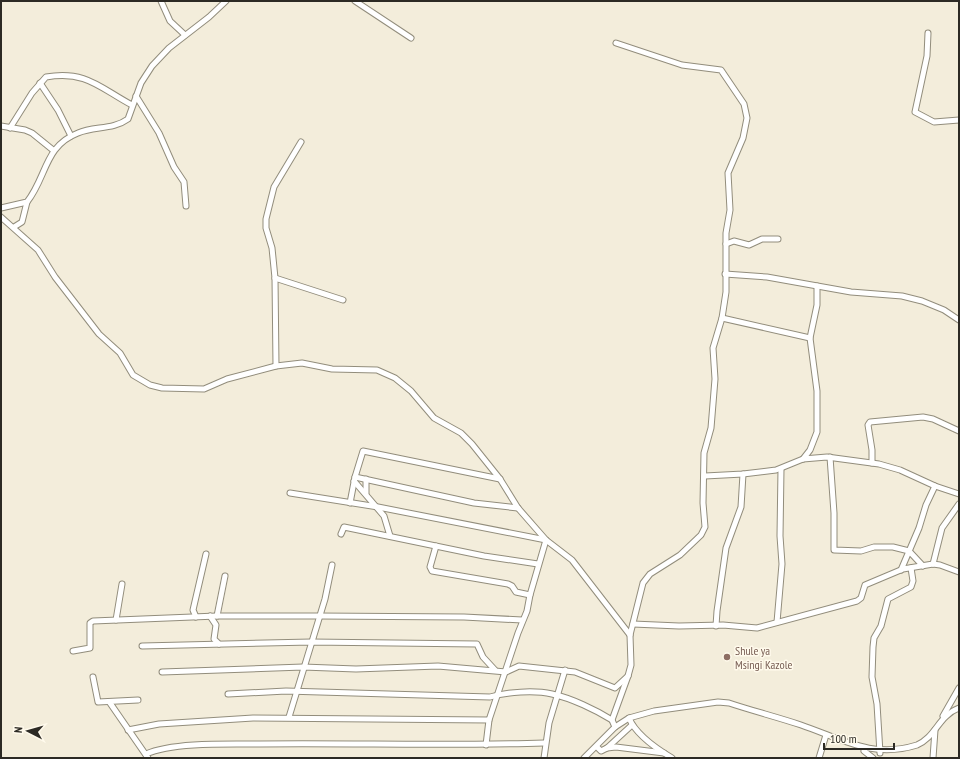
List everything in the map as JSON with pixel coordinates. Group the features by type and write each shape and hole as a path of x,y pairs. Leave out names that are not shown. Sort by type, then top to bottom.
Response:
{"street":[{"path":"160,1 170,21 185,35"},
{"path":"14,227 22,222 27,202 43,174 53,150 70,136 88,129 107,128 124,122 130,115 132,105 141,83 152,66 168,48 226,1"},
{"path":"356,1 411,38"},
{"path":"928,33 927,56 915,112 934,122 959,120"},
{"path":"612,720 631,665 630,635 641,590 648,577 680,555 704,532 704,453 711,428 715,379 712,352 722,318 726,292 726,244 730,210 728,173 745,131 747,118 744,104 718,69 682,65 616,43"},
{"path":"10,128 40,83 46,78 54,76 81,77 93,81 109,93 132,105"},
{"path":"40,83 58,110 70,136"},
{"path":"136,96 159,133 174,167 184,182 186,206"},
{"path":"1,126 25,130 32,133 53,150"},
{"path":"276,366 275,278 272,248 266,228 268,207 276,183 301,142"},
{"path":"1,208 27,202"},
{"path":"1,217 38,250 55,277 98,334 116,348 123,357 128,368 141,381 162,388 204,389 227,379 276,366 302,363 332,368 369,369 387,374 411,391 434,418 461,433 472,444 500,479 518,508 546,540 572,560 630,635"},
{"path":"726,244 734,241 748,245 762,239 778,240"},
{"path":"725,274 767,277 851,292 885,294 912,298 944,310 959,320"},
{"path":"275,278 343,300"},
{"path":"803,459 810,450 817,432 817,390 810,338 817,305 817,286"},
{"path":"722,318 810,338"},
{"path":"872,463 872,450 868,425 870,422 923,417 934,419 959,431"},
{"path":"350,503 354,479 363,452 500,479"},
{"path":"705,476 743,474 781,469 803,459 830,457 896,468 935,486 959,494"},
{"path":"830,457 834,507 834,550 861,551 872,547 888,547 909,551 923,566"},
{"path":"777,622 782,564 780,538 781,469"},
{"path":"716,626 726,548 741,507 743,474"},
{"path":"354,479 366,479 474,503 518,508"},
{"path":"354,479 378,507 386,519 390,536"},
{"path":"366,479 366,493"},
{"path":"901,570 919,528 926,505 935,486"},
{"path":"290,493 378,507 546,540"},
{"path":"933,564 942,528 959,504"},
{"path":"341,534 344,527 436,546 538,564"},
{"path":"486,745 489,720 522,620 527,611 538,564 546,540"},
{"path":"436,546 430,567 432,571 508,584 512,586 516,592 530,595"},
{"path":"196,617 193,610 206,554"},
{"path":"633,624 757,628 859,601 864,586 901,570 933,564 959,572"},
{"path":"289,717 310,642 325,598 332,565"},
{"path":"880,753 872,677 874,638 881,626 888,599 911,587 911,568"},
{"path":"217,616 226,576"},
{"path":"116,620 122,584"},
{"path":"74,651 90,648 92,622 116,620 210,616 318,616 464,617 522,620"},
{"path":"210,616 216,625 214,638 219,644"},
{"path":"142,646 310,642 477,644 483,657 495,670"},
{"path":"162,672 303,667 356,668 438,666 506,672 519,666 575,672 615,688 628,676"},
{"path":"544,758 544,743 565,670"},
{"path":"93,677 98,702 110,703 120,700 138,700"},
{"path":"587,757 615,727 629,718 654,711 725,702 800,725 863,750 880,753 901,751 918,745 935,730 959,688"},
{"path":"228,694 252,692 295,692 490,697 504,693 542,693 558,696 612,720 615,727"},
{"path":"110,703 147,756 155,750 167,748 235,744 486,745 544,743"},
{"path":"941,720 948,713 959,708"},
{"path":"128,730 142,726 194,721 289,717 296,720 306,718 489,720"},
{"path":"629,718 632,725 664,754 672,758"},
{"path":"597,747 601,751 607,748 632,725"},
{"path":"933,758 935,730"},
{"path":"819,758 826,735"},
{"path":"607,748 622,748 664,754"},
{"path":"863,750 873,758"}],"place":[{"name":"Shule ya Msingi Kazole","path":"727,657"}]}
